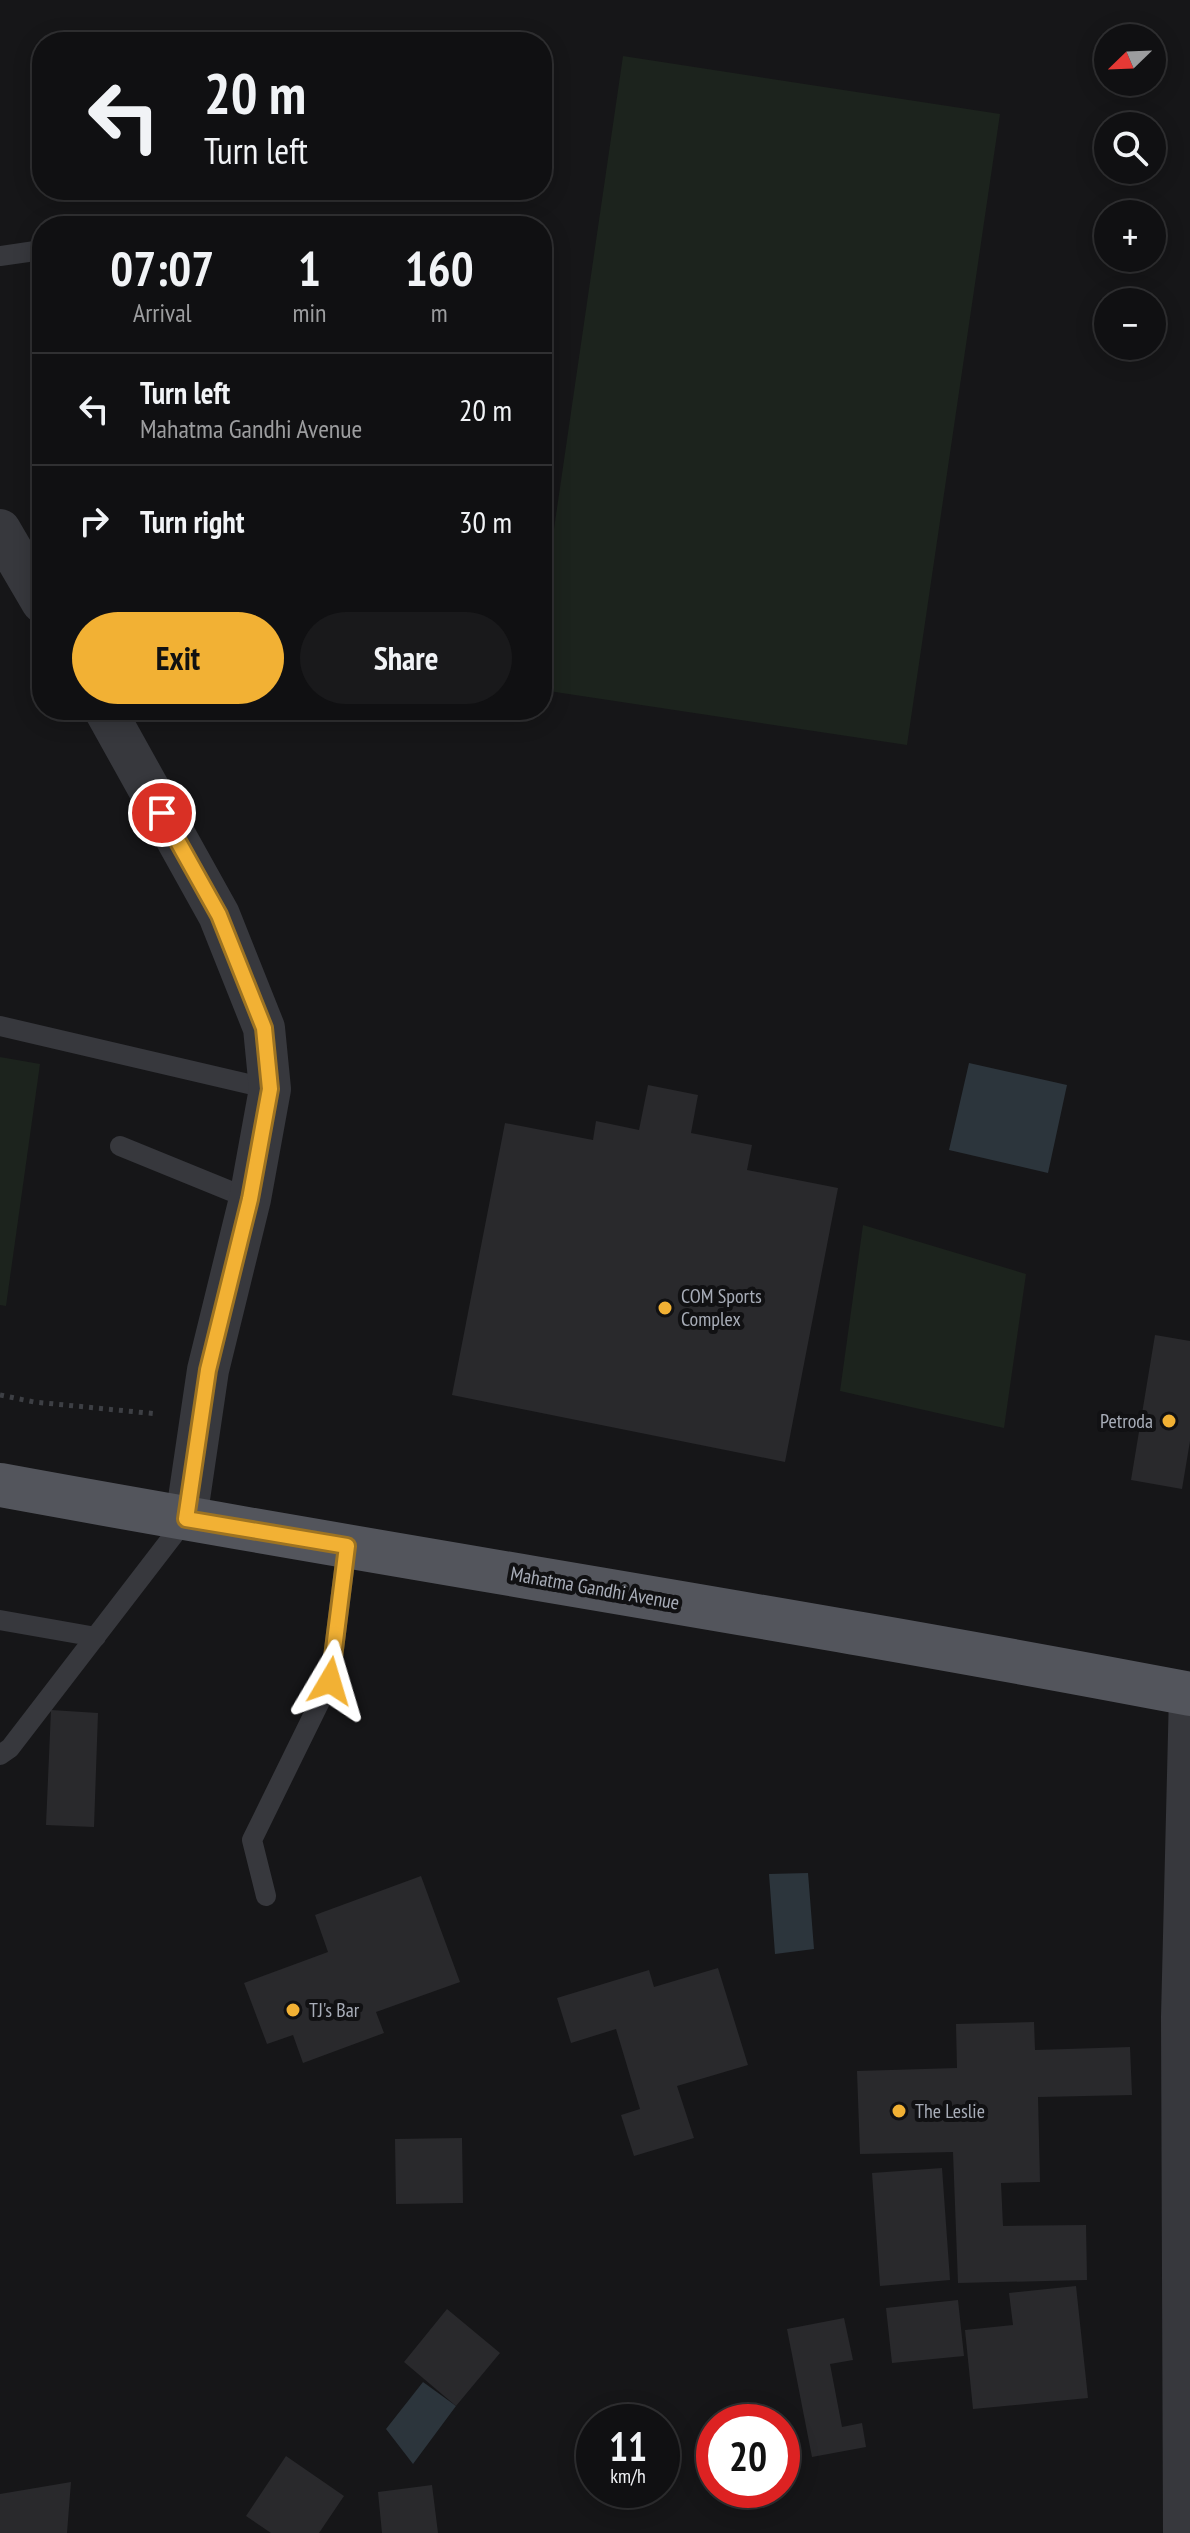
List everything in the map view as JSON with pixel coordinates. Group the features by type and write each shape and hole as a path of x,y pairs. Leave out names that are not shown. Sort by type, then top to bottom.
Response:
{"main road":[{"name":"Mahatma Gandhi Avenue","path":"0,1485 932,1644 1190,1694"}],"street":[{"path":"0,530 32,585"},
{"path":"111,720 219,915 264,1028 270,1089 250,1199 208,1370 186,1519"},
{"path":"1184,2533 1182,2017 1190,1694"}],"lane":[{"path":"0,256 32,251"},
{"path":"0,1026 270,1089"},
{"path":"120,1146 250,1199"},
{"path":"0,1755 10,1748 186,1519"},
{"path":"266,1896 252,1840 330,1681 347,1546"},
{"path":"0,1620 96,1637"}],"path":[{"path":"0,1395 34,1402 201,1418"}],"shaded area":[{"path":"623,56 1000,114 907,745 552,692 552,542"},
{"path":"0,1057 40,1064 6,1306 0,1305"},
{"path":"969,1063 1067,1085 1048,1173 949,1150"},
{"path":"863,1225 1026,1274 1004,1428 840,1391"},
{"path":"808,1873 814,1949 775,1954 769,1874"},
{"path":"423,2382 456,2406 413,2464 386,2429"}],"building":[{"path":"648,1085 698,1095 691,1133 752,1145 747,1170 838,1188 785,1462 452,1395 505,1123 593,1140 596,1121 639,1130"},
{"path":"1155,1335 1190,1341 1190,1441 1182,1489 1131,1480"},
{"path":"51,1710 98,1713 94,1827 46,1825"},
{"path":"421,1876 460,1982 376,2012 384,2033 303,2063 293,2035 267,2044 244,1983 328,1952 315,1915"},
{"path":"718,1968 748,2065 677,2086 694,2138 634,2156 621,2115 640,2109 616,2029 571,2043 557,1998 649,1970 654,1987"},
{"path":"1034,2022 1035,2050 1130,2047 1132,2095 1038,2097 1040,2182 1001,2183 1003,2226 1086,2225 1087,2280 958,2283 953,2152 860,2154 857,2071 957,2068 956,2024"},
{"path":"462,2138 463,2203 396,2204 395,2139"},
{"path":"942,2168 950,2280 880,2286 872,2173"},
{"path":"1076,2286 1088,2398 973,2409 965,2330 1013,2325 1009,2293"},
{"path":"958,2300 964,2356 892,2363 886,2308"},
{"path":"447,2309 500,2353 456,2406 404,2362"},
{"path":"844,2318 853,2360 830,2364 842,2427 862,2423 866,2447 812,2457 787,2329"},
{"path":"286,2456 344,2496 319,2533 271,2533 246,2516"},
{"path":"71,2482 67,2533 0,2533 0,2494"},
{"path":"432,2485 438,2533 382,2533 378,2492"}],"place":[{"name":"COM Sports Complex","path":"665,1308"},
{"name":"Petroda","path":"1169,1421"},
{"name":"TJ's Bar","path":"293,2010"},
{"name":"The Leslie","path":"899,2111"}],"route":[{"path":"162,813 219,915 264,1028 270,1089 250,1199 208,1370 186,1519 347,1546 330,1681"}]}
